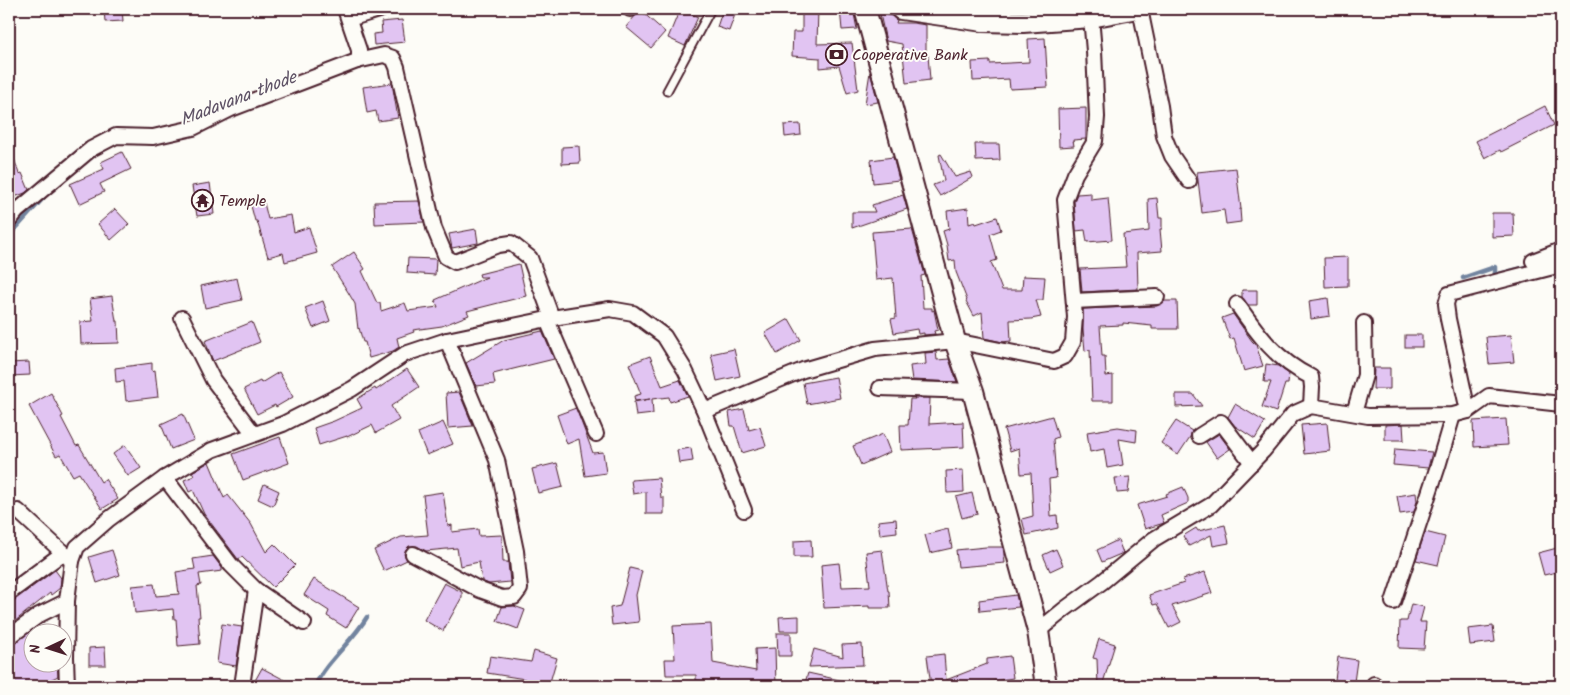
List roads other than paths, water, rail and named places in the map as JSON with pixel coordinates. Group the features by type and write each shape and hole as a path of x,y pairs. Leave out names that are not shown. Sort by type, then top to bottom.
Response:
{"street":[{"path":"357,61 359,50 347,14 382,9"},
{"path":"866,9 955,342 973,392 1038,631 1042,685"},
{"path":"906,9 984,21 1023,22 1091,17 1132,9"},
{"path":"1140,9 1160,106 1164,136 1172,156 1189,181"},
{"path":"703,408 707,410 803,370 875,349 955,342 1054,361 1065,356 1073,342 1075,317 1066,200 1075,174 1095,141 1097,117 1091,17"},
{"path":"9,221 17,211 91,149 116,136 153,137 193,128 231,109 357,61 384,55 393,58 397,67 434,228 446,257 455,262 511,243 530,258 550,319 596,434"},
{"path":"1533,260 1561,250"},
{"path":"1468,410 1448,319 1446,304 1449,294 1561,265"},
{"path":"1074,301 1157,297"},
{"path":"1237,304 1260,338 1300,372 1311,377 1311,406"},
{"path":"9,593 67,557 109,519 165,478 212,450 283,424 352,389 406,354 447,340 610,309 633,313 664,336 685,370 703,408 744,510"},
{"path":"182,318 213,380 254,434"},
{"path":"1354,413 1365,375 1364,323"},
{"path":"413,554 480,590 502,598 514,597 520,588 516,551 497,460 447,340"},
{"path":"880,388 973,392"},
{"path":"1038,631 1154,539 1211,505 1252,463 1293,414 1311,406 1368,416 1453,415 1468,410 1489,396 1561,404"},
{"path":"1393,602 1453,415"},
{"path":"1199,436 1221,422 1252,463"},
{"path":"165,478 231,566 256,590 304,623"},
{"path":"18,511 67,557 67,686"},
{"path":"242,686 256,590"},
{"path":"9,637 39,615 67,602"}],"lane":[{"path":"667,91 711,9"}],"waterway":[{"name":"Madavana thode","path":"9,236 46,195"},
{"path":"1463,278 1495,267 1495,275 1533,265"},
{"path":"315,686 326,668 367,617"}],"place":[{"name":"Cooperative Bank","path":"836,54"},
{"name":"Temple","path":"203,200"}]}
